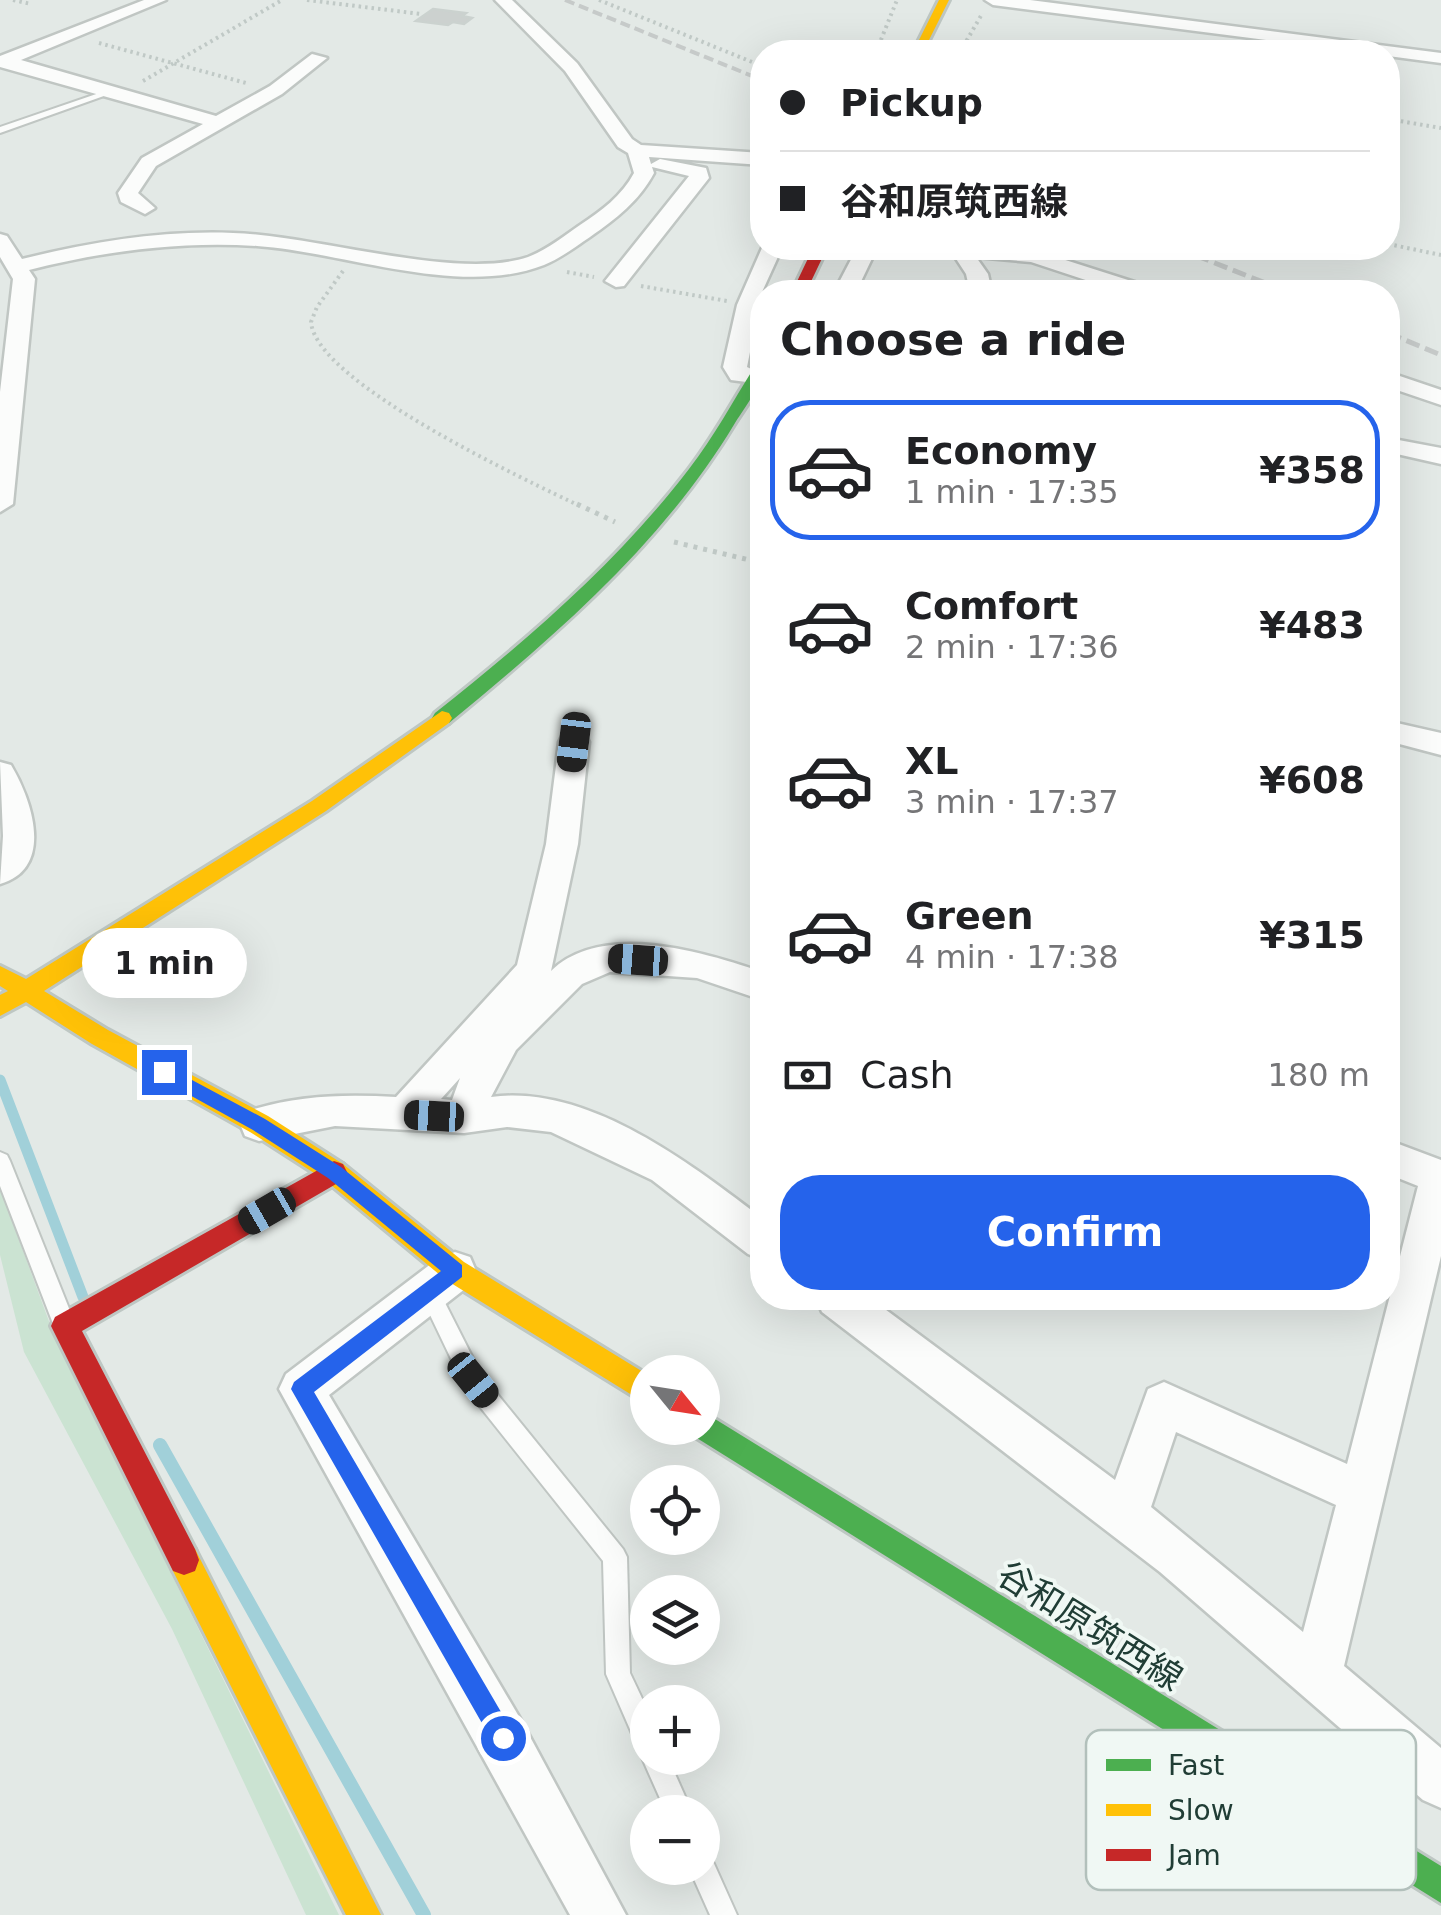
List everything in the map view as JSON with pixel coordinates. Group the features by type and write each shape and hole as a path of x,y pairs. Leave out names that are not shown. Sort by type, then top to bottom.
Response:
{"street":[{"path":"1,60 158,0"},
{"path":"504,0 570,67 625,143 640,157 700,174 616,281"},
{"path":"988,6 1284,40"},
{"path":"924,40 939,8"},
{"path":"1400,53 1441,58"},
{"path":"145,208 128,198 128,193 149,162 277,89 318,58"},
{"path":"1,60 216,122"},
{"path":"640,157 750,159"},
{"path":"19,266 82,248 176,240 264,240 476,269 532,262 615,209 640,183 640,157"},
{"path":"0,240 24,279 0,504"},
{"path":"1046,260 1106,280"},
{"path":"750,300 734,369 742,376 750,374"},
{"path":"1400,383 1441,398"},
{"path":"0,1008 366,773 458,704 538,636 644,535 691,480 750,386"},
{"path":"1400,447 1441,456"},
{"path":"1400,734 1441,744"},
{"path":"405,1114 533,971 562,844 574,742"},
{"path":"0,773 23,835 20,850 0,872"},
{"path":"464,1117 482,1070 503,1039 570,974 607,958 698,964 750,978"},
{"path":"0,974 100,1037 259,1124 334,1172 442,1282 630,1381"},
{"path":"259,1124 335,1110 464,1117 507,1111 552,1116 596,1132 666,1168 750,1232"},
{"path":"1317,1674 1441,1177 1400,1162"},
{"path":"334,1172 65,1326 364,1915"},
{"path":"442,1282 301,1389 503,1738 599,1915"},
{"path":"853,1310 1125,1515 1381,1730"},
{"path":"1125,1515 1164,1404 1362,1494"},
{"name":"谷和原筑西線","path":"720,1436 1191,1730"},
{"path":"1416,1760 1441,1782"},
{"name":"谷和原筑西線","path":"1416,1870 1441,1886"}],"lane":[{"path":"0,130 113,93"},
{"path":"0,1161 65,1326"},
{"path":"442,1282 473,1380 615,1557 618,1674 630,1701"},
{"path":"711,1885 724,1915"}],"path":[{"path":"14,0 31,4"},
{"path":"113,93 176,64 282,0"},
{"path":"307,0 421,14"},
{"path":"600,0 750,61"},
{"path":"881,40 897,0"},
{"path":"967,40 988,6"},
{"path":"69,35 277,89"},
{"path":"1400,121 1441,128"},
{"path":"1400,246 1441,255"},
{"path":"356,254 312,315 312,330 323,350 372,392 526,481 644,535 750,561"},
{"path":"532,262 748,305"}],"green space":[{"path":"0,1188 54,1335 339,1915 306,1915 172,1629 24,1352 0,1255"}],"building":[{"path":"433,9 466,13 462,16 472,18 464,24 448,25 416,21"}],"waterway":[{"path":"0,1080 83,1297"},
{"path":"160,1445 424,1915"}],"railway":[{"path":"565,0 750,75"},
{"path":"1207,260 1258,280"},
{"path":"1400,338 1441,355"}],"traffic: fast":[{"path":"442,718 511,662 639,539 696,471 750,386"},
{"path":"720,1436 1191,1730"},
{"path":"1416,1870 1441,1886"}],"traffic: slow":[{"path":"924,40 944,0"},
{"path":"0,1007 319,806 442,718"},
{"path":"1,975 100,1037 259,1124 334,1172 455,1271 630,1380"},
{"path":"184,1560 364,1915"}],"traffic: jam":[{"path":"805,280 814,260"},
{"path":"184,1560 65,1326 334,1172"}],"route":[{"path":"164,1072 259,1124 334,1172 455,1271 430,1294 301,1389 503,1738"}]}
